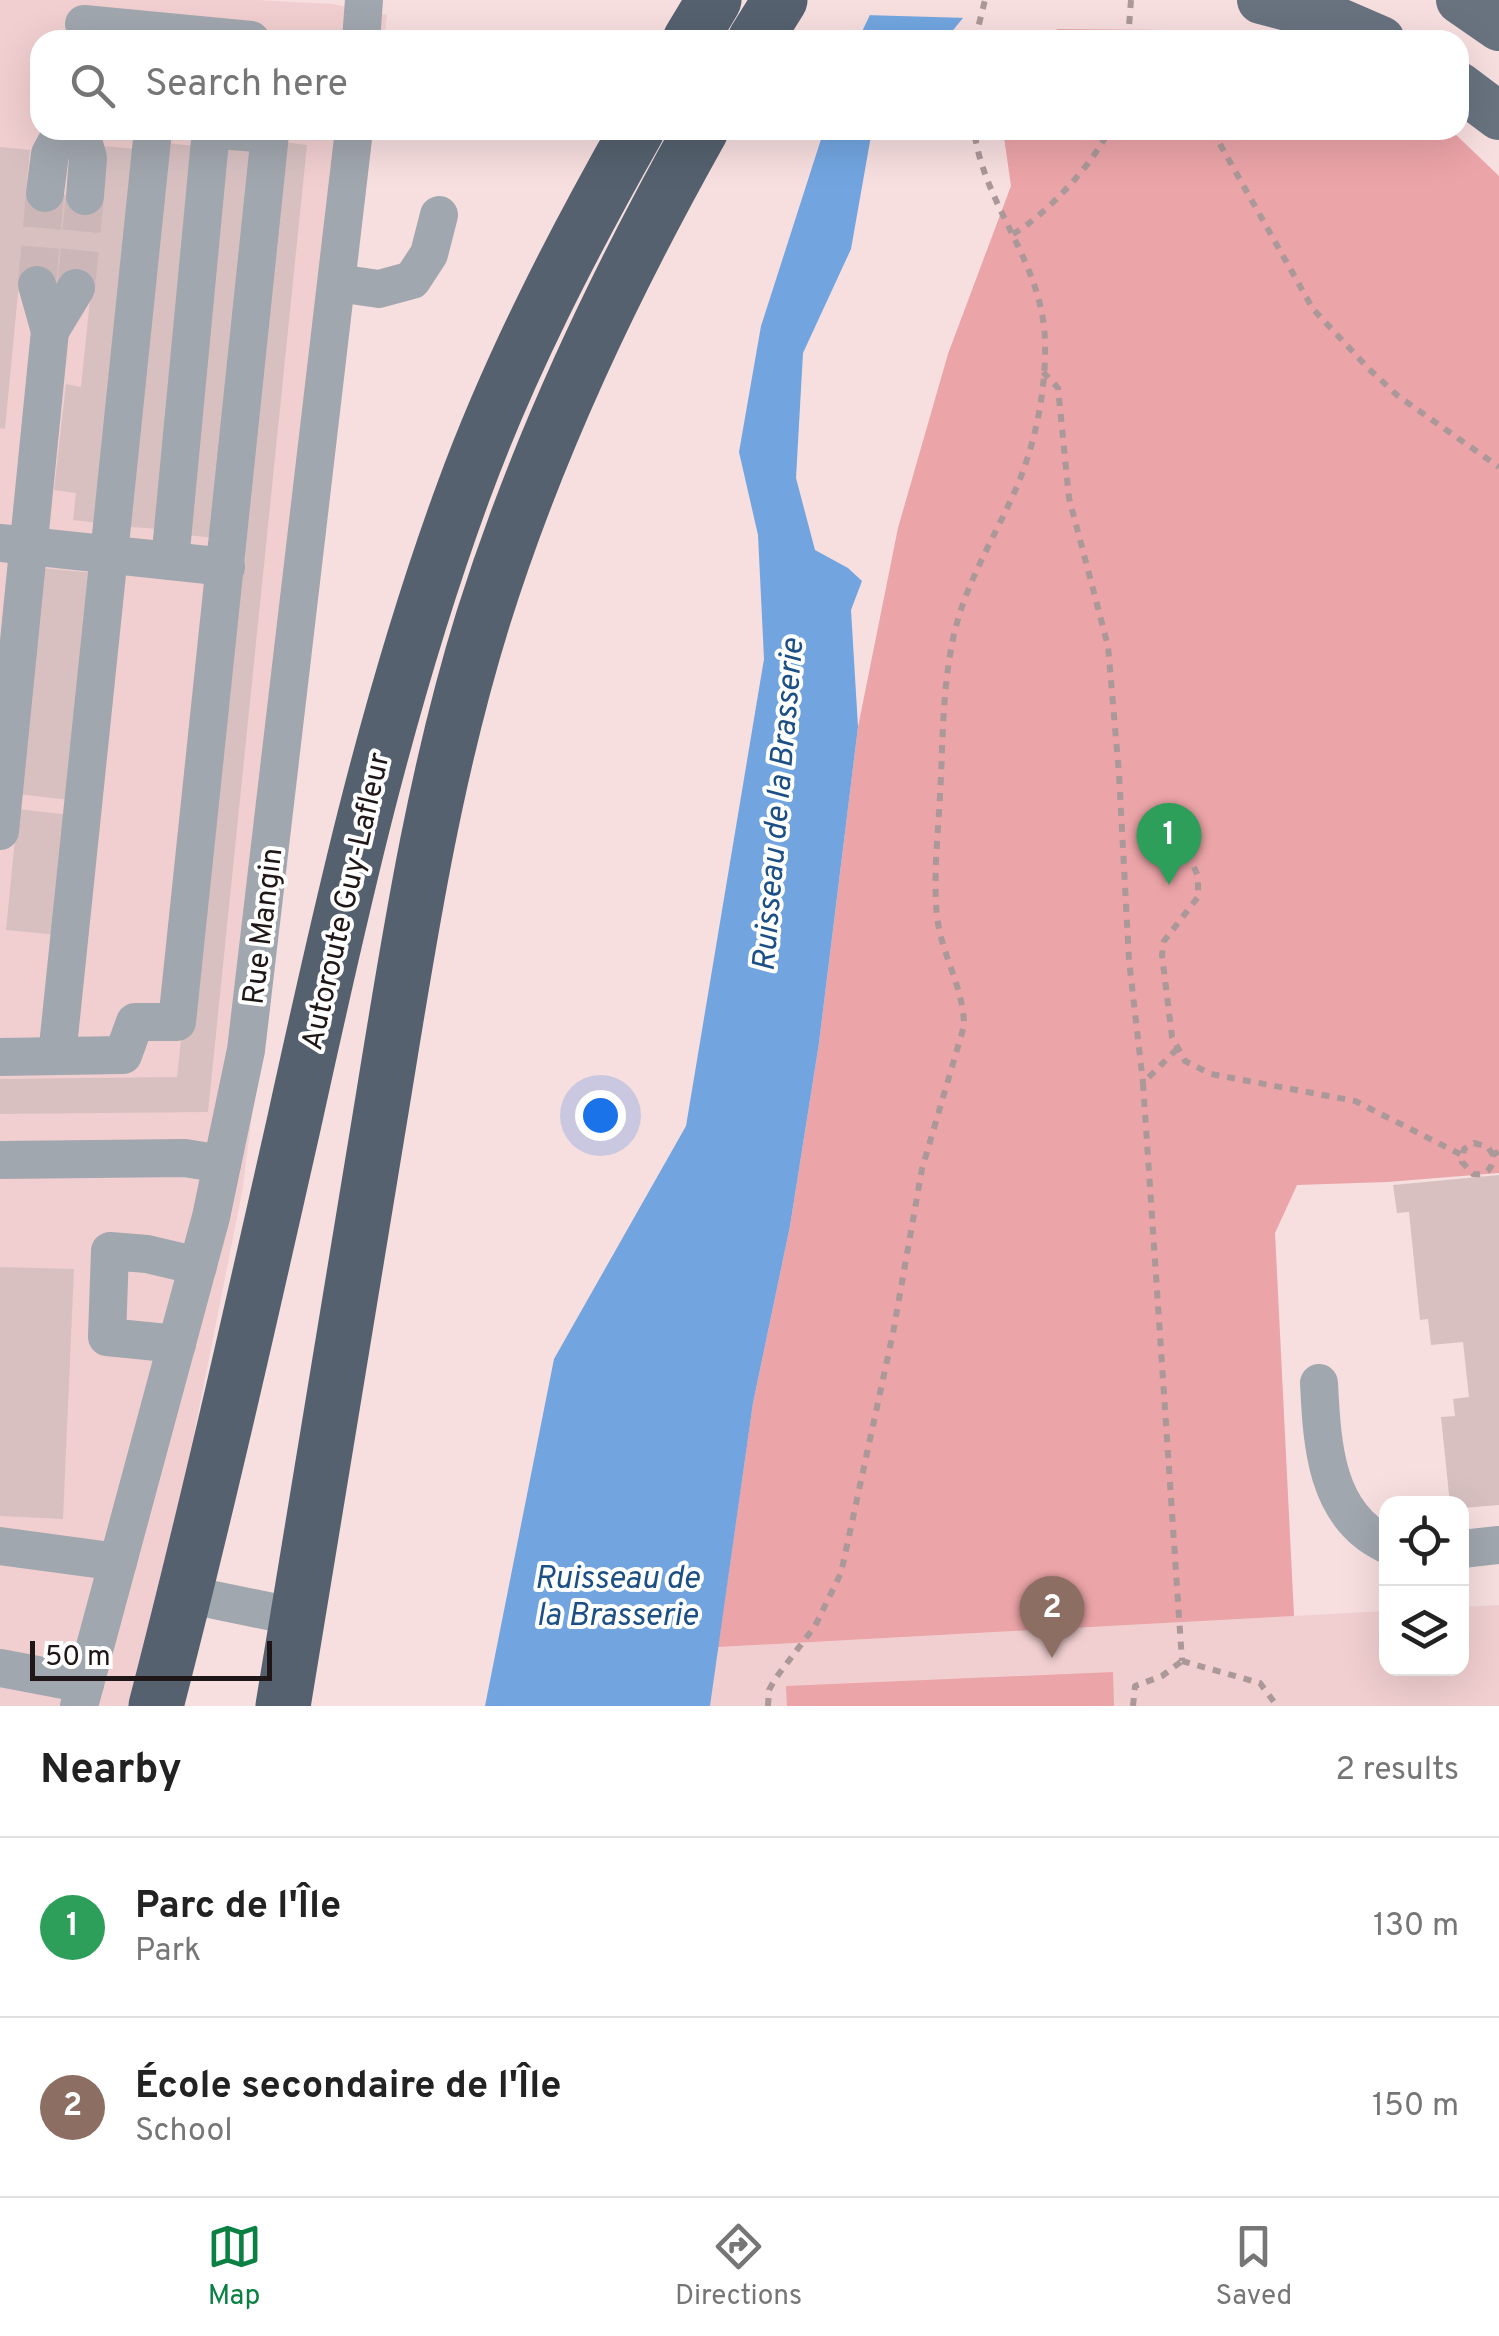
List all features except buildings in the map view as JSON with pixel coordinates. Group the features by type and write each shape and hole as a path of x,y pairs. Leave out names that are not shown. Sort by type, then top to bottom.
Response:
{"highway":[{"path":"696,30 714,0"},
{"path":"762,30 780,0"},
{"name":"Autoroute Guy-Lafleur","path":"156,1706 350,871 382,743 417,627 466,485 518,362 632,140"},
{"path":"283,1706 406,960 440,777 482,622 531,480 608,303 696,140"}],"main road":[{"path":"1260,0 1330,18 1358,30"},
{"path":"1460,0 1499,27"},
{"path":"1469,94 1499,116"}],"street":[{"path":"362,30 364,0"},
{"path":"84,21 163,30"},
{"path":"45,193 50,154 57,140"},
{"path":"83,140 88,158 86,196"},
{"path":"58,1056 152,140"},
{"path":"170,561 213,140"},
{"path":"0,1057 123,1054 135,1022 177,1022 269,140"},
{"name":"Rue Mangin","path":"82,1695 198,1266 222,1164 256,980 353,140"},
{"path":"337,284 379,289 412,280 429,254 439,215"},
{"path":"37,284 50,331"},
{"path":"0,831 14,544 50,331 76,288"},
{"path":"14,544 226,567"},
{"path":"0,1160 186,1158 222,1164"},
{"path":"177,1344 107,1337 110,1251 147,1254 198,1266"},
{"path":"1319,1384 1326,1458 1333,1485 1356,1523 1379,1540"},
{"path":"1469,1548 1499,1545"},
{"path":"0,1546 118,1562"},
{"path":"185,1594 297,1617"},
{"path":"0,1668 82,1695"}],"path":[{"path":"978,30 985,0"},
{"path":"1129,30 1131,0"},
{"path":"768,1706 775,1678 821,1616 841,1573 922,1169 964,1026 964,1010 942,944 935,892 944,697 952,643 968,589 1030,452 1045,344 1038,298 1014,234 984,178 976,140"},
{"path":"1014,234 1027,226 1086,165 1102,140"},
{"path":"1218,140 1314,309 1398,396 1499,467"},
{"path":"1043,372 1058,388 1069,498 1108,646 1130,960 1143,1083 1182,1661"},
{"path":"1194,867 1198,897 1164,941 1162,955 1172,1037 1184,1062 1212,1074 1355,1101 1462,1155 1466,1170 1477,1175 1491,1167 1496,1153 1474,1143 1462,1155"},
{"path":"1143,1083 1177,1048"},
{"path":"1134,1706 1135,1686 1162,1676 1182,1661"},
{"path":"1182,1661 1260,1683 1276,1706"}],"shaded area":[{"path":"0,0 257,0 332,4 387,15 385,30 30,30 30,140 372,140 243,1187 140,1706 0,1706"},
{"path":"1004,140 1461,140 1499,176 1499,1173 1297,1185 1275,1233 1294,1616 718,1647 753,1403 790,1226 819,1043 858,727 898,528 948,354 1011,186"},
{"path":"1499,1605 1499,1706 710,1706 718,1647 1379,1611 1379,1676 1469,1676 1469,1607"},
{"path":"1113,1672 1114,1706 787,1706 786,1686"}],"water":[{"path":"877,0 968,0 963,18 953,30 863,30"},
{"name":"Ruisseau de la Brasserie","path":"821,140 870,140 851,249 803,353 796,478 815,550 848,568 862,581 851,610 858,727 819,1043 790,1226 753,1403 710,1706 485,1706 554,1359 686,1126 764,659 758,535 739,452 761,326"}],"pier":[{"path":"871,0 973,0 968,18 864,15"}],"tunnel":[{"path":"37,285 45,193"},
{"path":"76,288 85,196"}],"place":[{"name":"Parc de l'Île","path":"1169,885"},
{"name":"École secondaire de l'Île","path":"1052,1658"}]}
